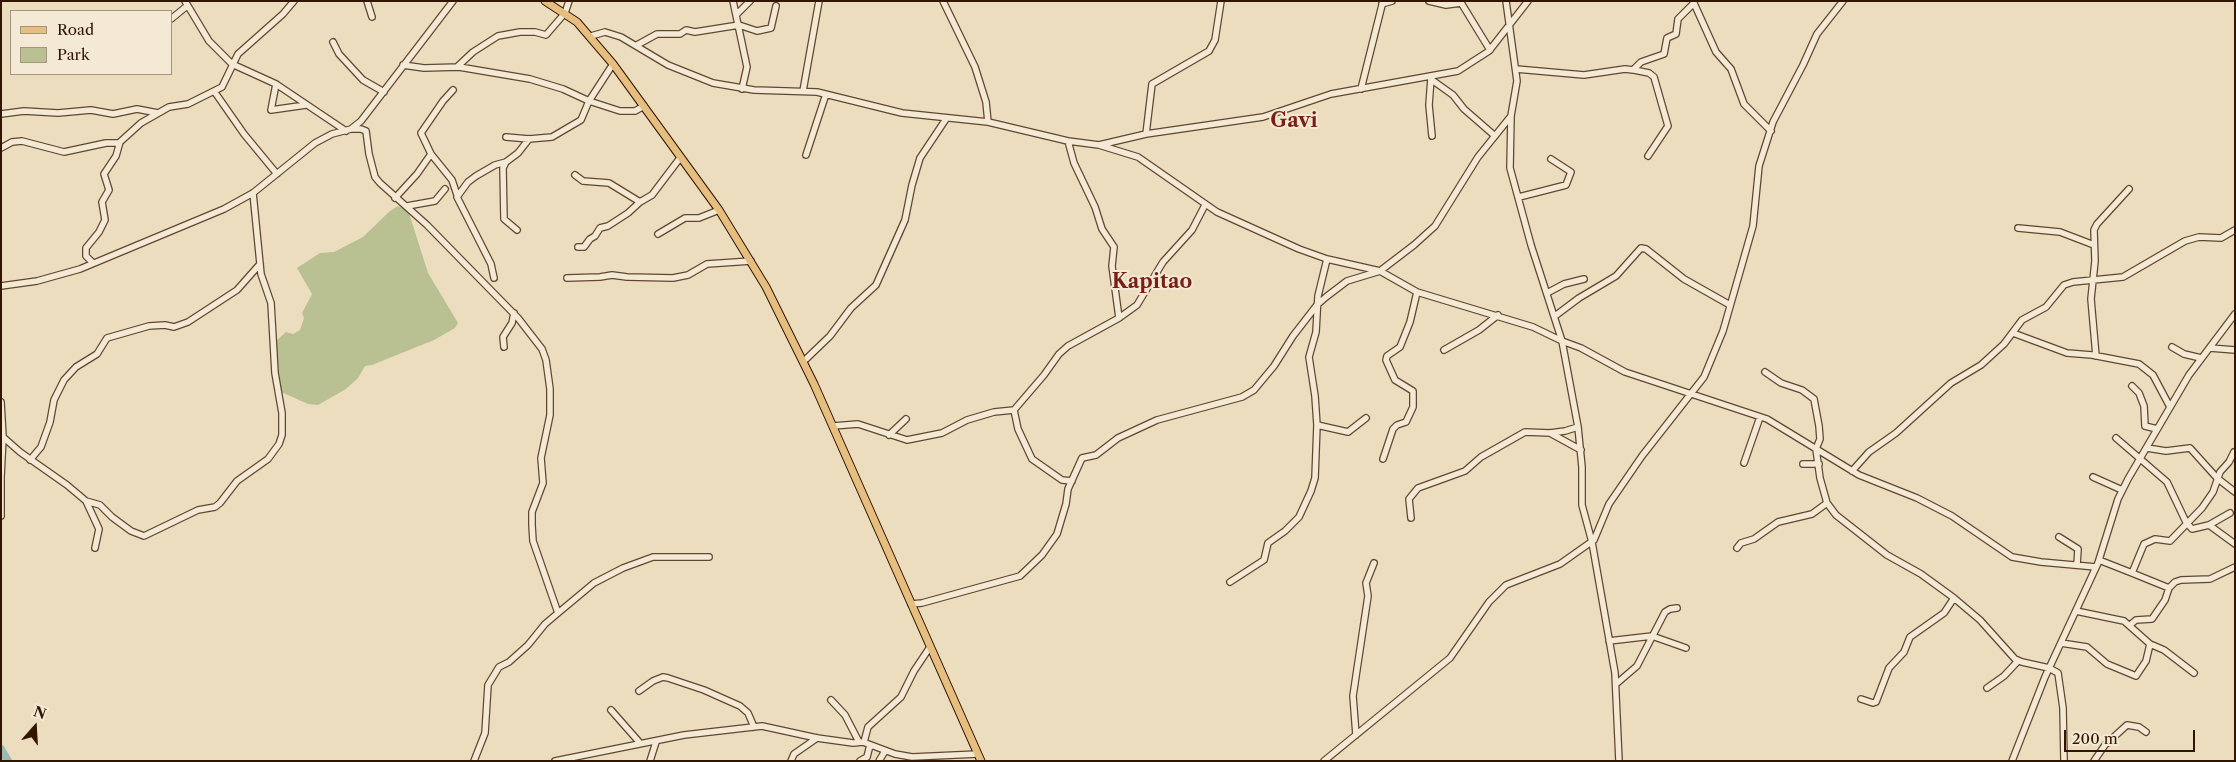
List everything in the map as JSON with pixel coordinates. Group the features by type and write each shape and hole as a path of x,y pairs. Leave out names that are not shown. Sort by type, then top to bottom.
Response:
{"main road":[{"path":"545,1 565,13 590,36 613,64 719,210 750,261 804,361 979,757"}],"street":[{"path":"93,263 86,256 86,248 99,232 105,220 102,202 109,190 104,174 116,156 119,143 141,123 158,113 172,106 188,104 223,85 232,64 242,50 278,19 294,1"},
{"path":"367,1 372,17"},
{"path":"348,130 370,113 403,65 453,1"},
{"path":"457,67 473,52 498,36 520,32 535,32 546,35 565,13 569,1"},
{"path":"733,1 748,67 742,89"},
{"path":"737,14 750,1"},
{"path":"803,91 819,1"},
{"path":"943,1 975,67 986,102 988,122"},
{"path":"1146,134 1152,84 1209,50 1215,40 1221,1"},
{"path":"1361,89 1382,3 1392,1"},
{"path":"1429,1 1446,5 1461,2 1490,50"},
{"path":"1506,1 1516,69 1516,92 1511,116 1510,168 1530,245 1562,341 1578,427 1581,450 1582,505 1592,542 1616,684 1619,761"},
{"path":"1100,145 1146,134 1263,117 1315,98 1361,89 1432,79 1458,72 1490,50 1528,1"},
{"path":"1324,761 1450,658 1489,602 1506,585 1560,564 1592,542 1609,504 1642,456 1704,377 1714,356 1753,226 1759,166 1778,111 1804,65 1817,34 1843,1"},
{"path":"1634,70 1642,61 1664,54 1667,38 1676,34 1678,19 1694,2 1716,52 1731,69 1744,104 1771,131"},
{"path":"172,18 186,4 209,40 232,64 276,84 348,130"},
{"path":"637,46 657,34 680,34 686,30 696,32 739,25 757,31 771,28 776,6"},
{"path":"590,36 605,32 621,37 682,71 713,84 742,89 803,91 826,94 902,113 988,122 1068,141 1100,145 1122,151 1145,160 1205,206 1299,249 1327,259 1380,271 1417,292 1533,327 1581,348 1625,372 1760,417 1852,471 1937,508 1966,524 2012,557 2041,562 2096,567"},
{"path":"333,42 339,54 362,80 384,92"},
{"path":"506,137 529,139 556,136 571,127 581,120 589,101 613,64"},
{"path":"403,65 424,68 457,67 546,83 589,101 620,111 629,112 644,106"},
{"path":"1516,69 1584,75 1634,70 1649,73 1654,77 1668,126 1648,156"},
{"path":"1432,79 1429,105 1432,136"},
{"path":"1432,79 1453,94 1464,109 1495,136"},
{"path":"276,84 271,110 306,104"},
{"path":"453,90 442,100 421,133 431,154 452,180 457,199 491,264 494,278"},
{"path":"214,91 244,134 277,174"},
{"path":"806,155 826,94"},
{"path":"1,114 24,111 58,113 91,110 113,114 137,108 158,113"},
{"path":"911,604 1020,576 1042,555 1057,534 1066,504 1068,489 1082,458 1096,455 1118,438 1157,420 1242,397 1254,390 1274,366 1293,336 1317,305 1347,281 1380,271 1435,226 1478,157 1511,116"},
{"path":"804,361 830,336 851,308 876,285 893,252 905,220 920,158 946,119"},
{"path":"1,286 51,278 93,263 224,208 253,193 315,143 332,134 348,130 361,129 366,131 375,176 380,183 407,206 514,313 542,349 546,360 550,389 550,415 541,458 543,483 532,512 532,525 534,541 558,613"},
{"path":"457,195 468,182 487,169 506,162 518,153 529,139"},
{"path":"1,148 12,142 22,141 64,152 106,143 119,143"},
{"path":"1068,141 1074,163 1102,229 1114,247 1112,266 1119,318"},
{"path":"396,198 431,154"},
{"path":"578,248 584,247 600,228 608,226 652,195 680,158"},
{"path":"1519,197 1566,186 1571,172 1551,159"},
{"path":"506,162 502,176 504,219 517,230"},
{"path":"575,175 583,181 609,183 640,202"},
{"path":"407,206 435,201 445,189"},
{"path":"2096,356 2091,299 2095,261 2094,230 2096,224 2129,189"},
{"path":"3,437 30,460 67,485 86,501 100,505 131,531 144,536 198,510 215,507 220,504 237,481 273,454 280,444 282,435 282,413 275,373 271,303 262,278 253,193"},
{"path":"833,426 858,424 907,440 948,431 967,420 999,411 1014,410 1059,354 1068,346 1119,318 1136,305 1163,262 1189,235 1205,206"},
{"path":"658,234 685,218 699,218 719,210"},
{"path":"2018,228 2060,232 2094,245"},
{"path":"1852,471 1869,452 1896,433 1951,383 1981,365 2004,344 2022,320 2046,307 2064,286 2073,282 2123,277 2185,241 2199,237 2221,238 2235,230"},
{"path":"1555,316 1616,276 1641,248 1646,249 1684,279 1730,305"},
{"path":"1230,582 1264,560 1268,543 1292,525 1306,505 1314,478 1317,426 1316,396 1309,364 1318,321 1317,305 1327,259"},
{"path":"567,278 612,275 673,278 688,274 707,264 750,261"},
{"path":"30,460 40,447 50,422 54,400 64,380 76,367 97,354 107,338 149,326 166,325 174,327 188,322 237,290 260,264"},
{"path":"1547,293 1564,284 1584,279"},
{"path":"1383,459 1392,429 1406,422 1413,407 1414,392 1395,380 1386,360 1387,356 1400,347 1410,322 1417,292"},
{"path":"504,347 503,337 512,323 514,313"},
{"path":"2012,761 2022,730 2099,560 2122,490 2170,407 2202,358 2235,314"},
{"path":"1444,350 1478,330 1498,315"},
{"path":"2012,333 2067,353 2140,364 2153,376 2170,407"},
{"path":"2172,347 2184,354 2202,358"},
{"path":"2210,348 2235,350"},
{"path":"1765,372 1781,383 1802,390 1814,399 1820,426 1820,439 1816,450 1820,478 1827,503 1836,515 1887,555 1921,574 1954,598 1980,620 2018,661 2049,668 2059,676 2063,708 2064,761"},
{"path":"2132,386 2141,397 2144,406 2145,426 2157,429"},
{"path":"1,402 3,437 1,516"},
{"path":"1014,410 1018,429 1032,459 1062,480 1068,489"},
{"path":"1744,463 1760,417"},
{"path":"1317,426 1348,432 1366,418"},
{"path":"888,435 906,419"},
{"path":"1411,518 1409,499 1418,488 1465,471 1481,458 1525,432 1550,433 1578,427"},
{"path":"1550,433 1581,450"},
{"path":"2116,438 2167,482 2186,522 2192,529 2209,525 2230,513"},
{"path":"2147,448 2166,452 2190,448 2217,478 2235,492"},
{"path":"2132,573 2144,544 2155,539 2169,542 2207,501 2216,486 2217,478 2222,469 2231,460 2234,452"},
{"path":"1803,464 1819,464"},
{"path":"2094,477 2122,490"},
{"path":"1062,480 1072,482"},
{"path":"86,501 98,529 95,548"},
{"path":"1737,548 1741,543 1754,539 1778,522 1808,516 1827,503"},
{"path":"2209,525 2235,544"},
{"path":"2059,538 2078,550 2077,565"},
{"path":"474,761 485,733 488,686 500,667 509,662 528,645 545,624 594,583 623,568 653,557 709,557"},
{"path":"2099,560 2169,588"},
{"path":"1356,735 1353,696 1368,596 1366,583 1374,563"},
{"path":"2130,625 2136,620 2152,619 2166,597 2169,588 2181,580 2210,579 2235,568"},
{"path":"1860,700 1876,702 1889,668 1904,652 1910,637 1944,613 1954,598"},
{"path":"1616,684 1637,666 1665,612 1677,608"},
{"path":"2076,611 2111,617 2130,625 2150,644 2164,650 2194,673"},
{"path":"1609,641 1652,636 1686,648"},
{"path":"2061,643 2087,647 2107,664 2136,676 2146,661 2150,644"},
{"path":"864,743 867,728 901,697 914,670 930,647"},
{"path":"1987,688 2004,676 2018,661"},
{"path":"639,691 653,681 663,677 668,678 704,690 740,706 748,713 754,728"},
{"path":"831,700 845,715 864,743 867,757 860,761"},
{"path":"611,710 640,743"},
{"path":"2094,761 2104,745 2127,725 2139,727 2146,732"},
{"path":"554,761 710,731 767,727 817,738 864,743 895,754 918,757 938,755 979,757"},
{"path":"791,761 794,754 817,738"},
{"path":"650,761 656,742"},
{"path":"879,761 885,751"},
{"path":"895,754 897,761"}],"green space":[{"path":"398,206 408,210 428,273 458,323 455,328 434,340 372,365 365,366 358,378 346,389 318,405 308,404 279,391 278,360 274,348 277,340 286,332 293,334 300,330 304,318 302,313 312,294 297,268 320,253 334,252 363,237 390,211"}],"waterway":[{"path":"1,749 8,761"}],"district":[{"name":"Gavi","path":"1294,121"},
{"name":"Kapitao","path":"1152,282"}]}
